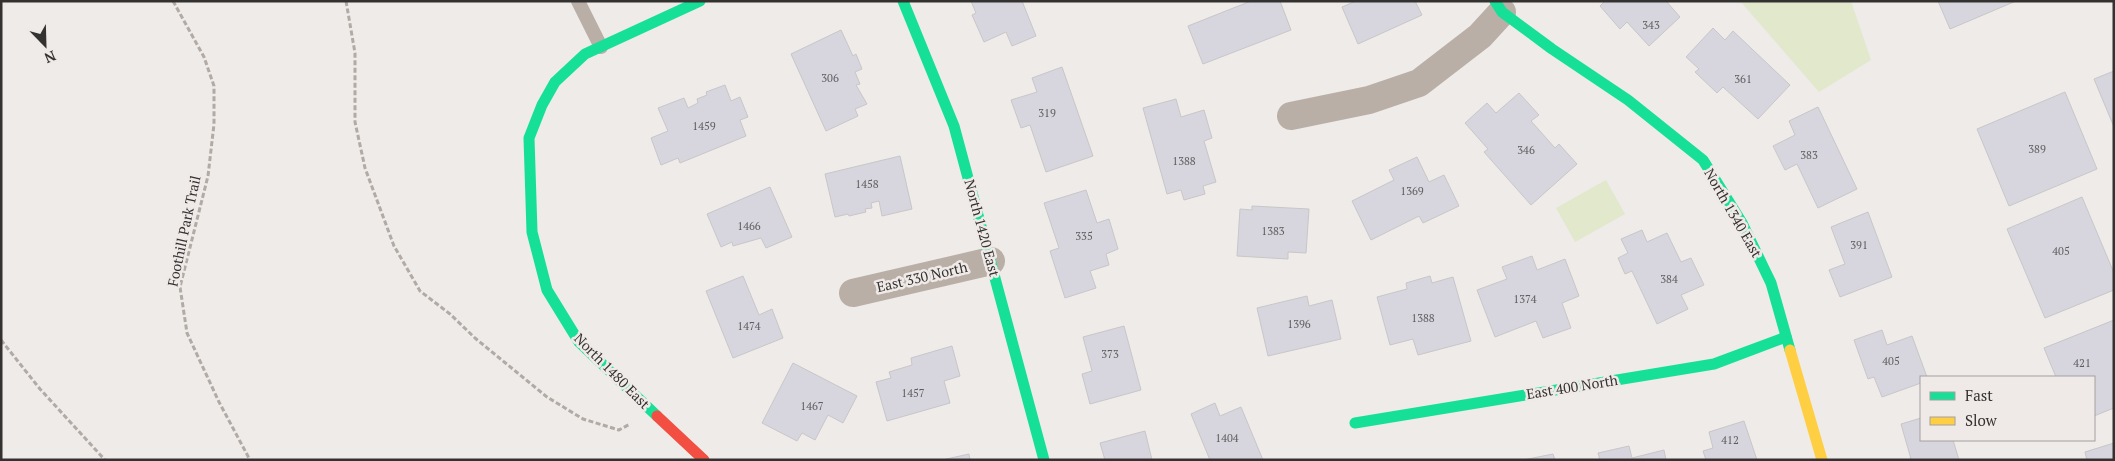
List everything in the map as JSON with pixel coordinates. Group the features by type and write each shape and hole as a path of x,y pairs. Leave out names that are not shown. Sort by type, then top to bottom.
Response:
{"street":[{"name":"North 1480 East","path":"700,1 585,54 555,82 542,105 529,138 532,232 547,290 579,342 704,460"},
{"name":"North 1420 East","path":"904,1 954,126 1044,460"},
{"path":"1291,116 1369,100 1419,83 1480,36 1499,7"},
{"name":"North 1340 East","path":"1499,7 1552,49 1628,100 1703,160 1742,223 1771,283 1822,460"},
{"name":"East 330 North","path":"853,293 991,261"},
{"name":"East 400 North","path":"1355,423 1714,364 1786,337"}],"lane":[{"path":"578,1 601,47"}],"path":[{"name":"Foothill Park Trail","path":"173,1 204,57 214,86 214,124 208,176 180,287 187,333 219,402 250,460"},
{"path":"346,1 355,53 355,122 366,168 394,246 420,291 450,314 475,338 547,397 583,419 619,430 632,422"},
{"path":"1,340 40,389 105,460"}],"green space":[{"path":"1740,1 1851,1 1871,60 1819,92"},
{"path":"1606,180 1625,214 1575,242 1556,208"}],"building":[{"path":"971,1 1022,1 1036,36 1012,46 1006,32 984,42 972,15 976,13"},
{"path":"1251,1 1280,1 1291,30 1203,64 1188,26"},
{"path":"1356,1 1415,1 1422,15 1358,44 1342,7"},
{"path":"1605,1 1666,1 1680,17 1649,46 1627,22 1620,29 1600,6"},
{"path":"1938,1 2016,1 1950,29"},
{"path":"1713,28 1725,40 1733,31 1790,85 1758,119 1723,87 1717,93 1695,72 1699,69 1686,57"},
{"path":"841,30 853,56 856,54 862,69 855,72 860,84 856,85 867,104 855,109 858,116 826,131 791,54"},
{"path":"1062,67 1093,156 1046,172 1030,125 1021,128 1011,100 1037,92 1032,78"},
{"path":"2114,71 2114,127 2094,79"},
{"path":"725,85 731,101 740,97 748,117 740,120 746,136 680,163 678,158 661,165 651,138 668,131 658,108 684,98 688,108 698,103 697,99 707,95 706,92"},
{"path":"2065,92 2097,169 2009,206 1977,129"},
{"path":"1519,93 1539,115 1531,121 1555,148 1559,144 1577,164 1531,205 1484,152 1488,149 1465,123 1487,103 1496,113"},
{"path":"1176,99 1181,117 1204,110 1212,138 1204,141 1216,182 1203,186 1205,194 1184,200 1181,190 1167,194 1143,108"},
{"path":"1818,107 1857,189 1818,208 1797,164 1785,170 1773,146 1795,135 1789,121"},
{"path":"900,156 912,209 882,216 879,201 871,203 872,208 865,209 866,212 835,217 825,174"},
{"path":"1417,157 1429,182 1444,175 1459,206 1423,223 1419,216 1371,240 1352,201 1394,180 1389,170"},
{"path":"770,187 792,237 766,248 761,238 733,246 732,242 721,247 707,214"},
{"path":"1086,190 1097,223 1109,219 1118,249 1106,254 1109,265 1090,271 1096,288 1065,298 1050,251 1059,248 1044,203"},
{"path":"2082,197 2114,273 2114,290 2045,318 2007,229"},
{"path":"1252,206 1309,209 1306,253 1288,252 1288,259 1237,256 1240,209 1252,210"},
{"path":"1868,212 1892,277 1840,297 1829,270 1845,264 1831,227"},
{"path":"1642,230 1647,242 1667,233 1681,262 1691,258 1704,285 1681,295 1688,309 1657,324 1632,271 1625,274 1618,258 1628,253 1621,239"},
{"path":"1532,256 1537,270 1565,259 1579,296 1562,303 1571,328 1543,338 1536,321 1495,337 1477,290 1507,279 1502,267"},
{"path":"743,276 759,315 772,309 783,338 733,358 706,291"},
{"path":"1430,276 1432,283 1453,277 1471,341 1418,355 1413,339 1390,345 1377,297 1407,289 1406,283"},
{"path":"1307,296 1309,306 1332,300 1341,339 1268,356 1257,308"},
{"path":"2114,320 2114,408 2095,416 2095,376 2056,376 2044,348"},
{"path":"1124,326 1141,390 1090,404 1082,374 1092,371 1083,337"},
{"path":"1882,330 1887,345 1912,336 1927,376 1920,376 1920,383 1882,397 1874,377 1868,379 1854,340"},
{"path":"952,346 960,376 944,381 950,403 887,421 876,382 891,378 889,372 912,365 911,358"},
{"path":"793,363 857,396 843,423 828,415 815,440 802,433 797,441 762,423"},
{"path":"1215,403 1220,416 1241,407 1263,460 1210,460 1191,414"},
{"path":"1920,418 1920,441 1953,441 1959,460 1907,460 1911,459 1901,424"},
{"path":"1744,421 1757,460 1706,460 1703,451 1713,448 1709,432"},
{"path":"1145,431 1152,460 1105,460 1100,443"},
{"path":"2114,443 2114,460 2087,460 2085,452"},
{"path":"1629,446 1632,458 1664,450 1666,460 1600,460 1598,453"},
{"path":"969,454 970,460 942,460"},
{"path":"1553,454 1555,460 1523,460"}],"traffic: fast":[{"path":"657,416 579,342 547,290 532,232 529,138 542,105 555,82 585,54 700,1"},
{"path":"903,1 954,126 1044,460"},
{"path":"1495,1 1502,12 1552,49 1628,100 1703,160 1742,223 1771,283 1790,350"},
{"path":"1355,423 1714,364 1786,337"}],"traffic: slow":[{"path":"1790,350 1822,460"}],"traffic: jam":[{"path":"657,416 704,460"}]}
